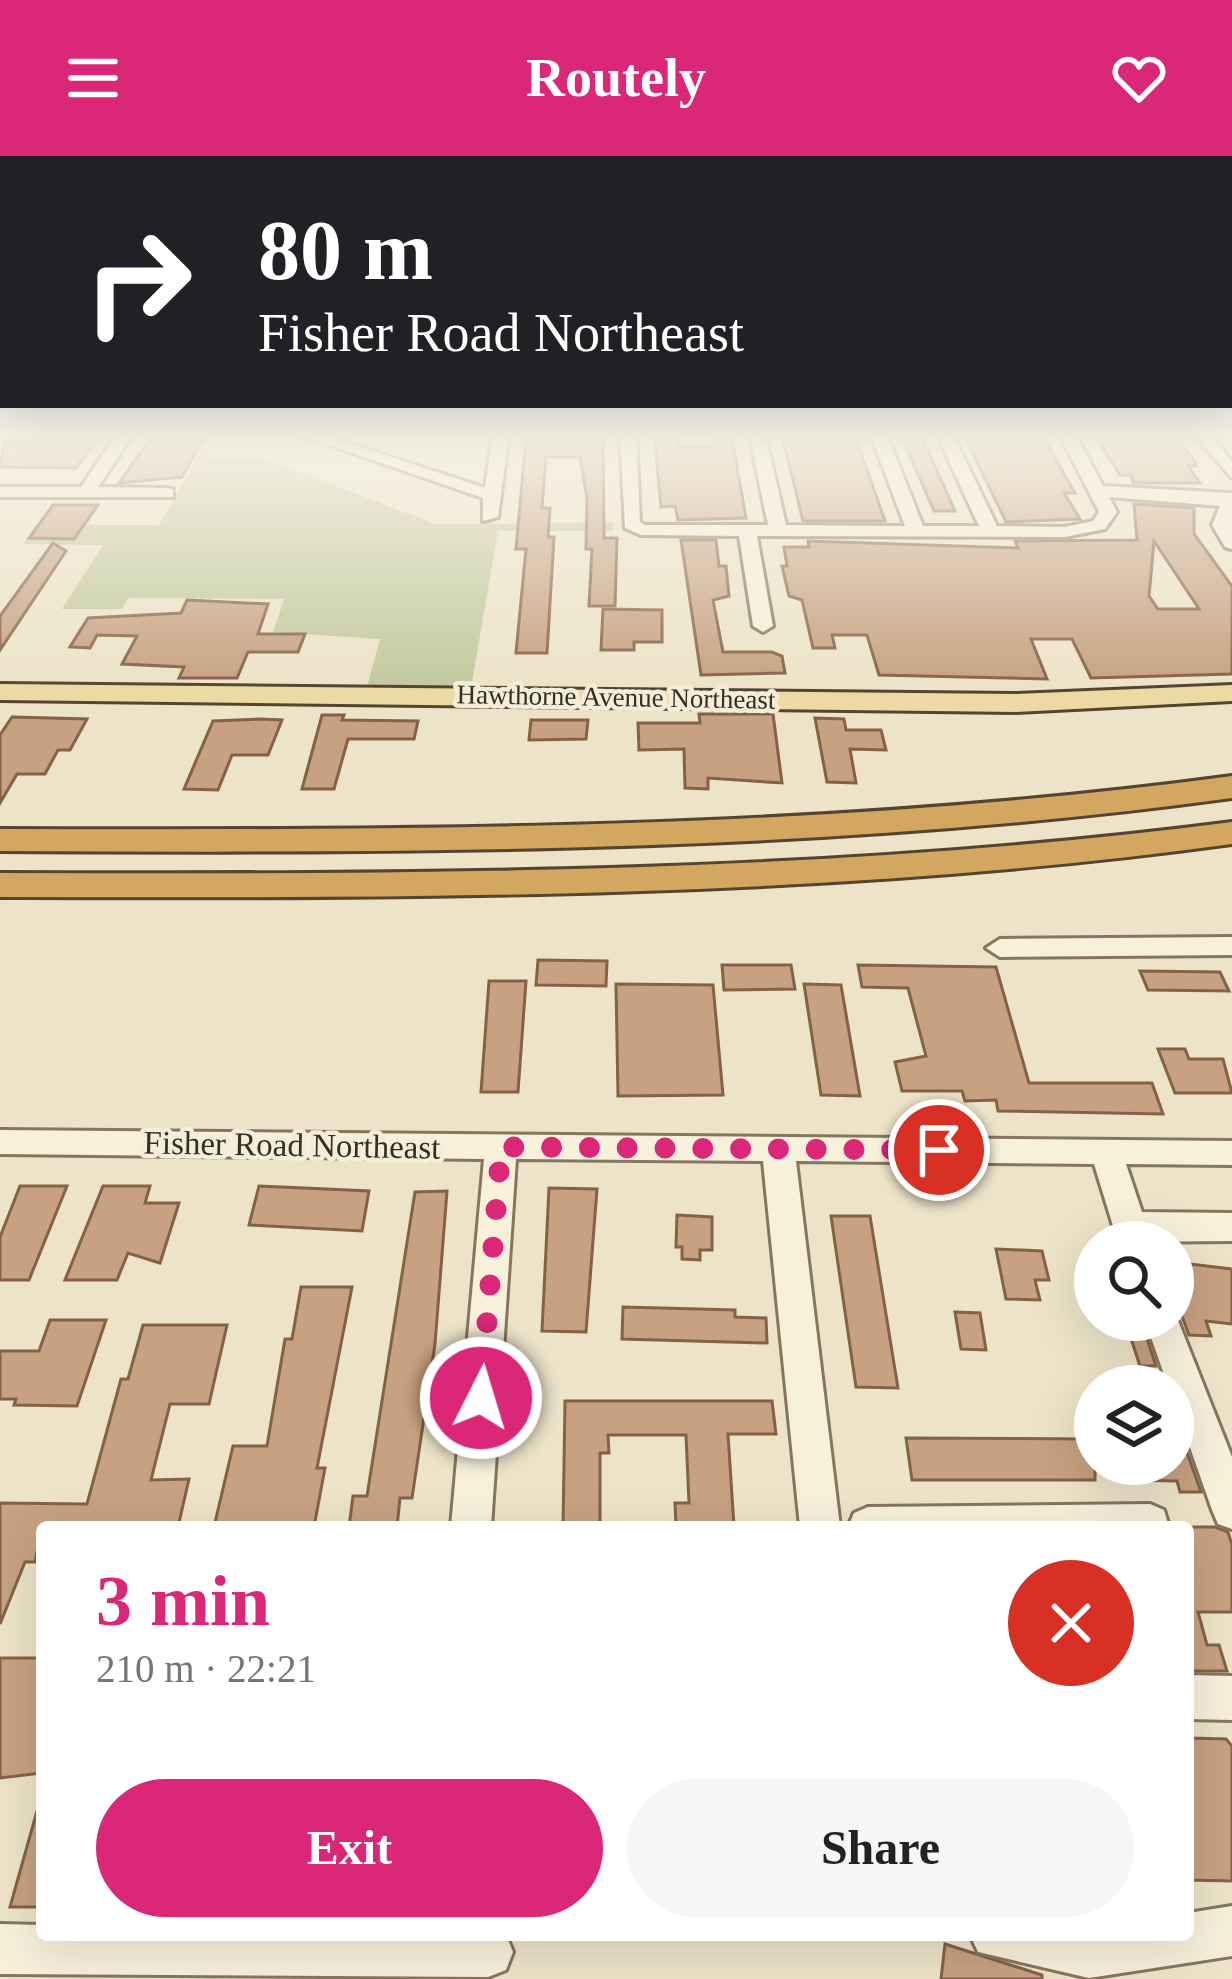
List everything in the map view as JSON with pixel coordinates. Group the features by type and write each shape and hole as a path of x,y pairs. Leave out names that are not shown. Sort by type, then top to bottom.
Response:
{"highway":[{"path":"0,840 470,840 835,831 996,818 1232,787"},
{"path":"0,885 768,879 1004,863 1232,833"}],"main road":[{"name":"Hawthorne Avenue Northeast","path":"0,692 999,703 1232,693"}],"street":[{"path":"634,518 635,529 778,532 1065,532 1099,525 1104,518"},
{"path":"775,518 778,532"},
{"path":"911,518 916,532"},
{"path":"984,518 991,532"},
{"path":"747,531 763,626"},
{"path":"1000,948 1232,946"},
{"name":"Fisher Road Northeast","path":"0,1142 1232,1153"},
{"path":"470,1521 501,1147"},
{"path":"778,1148 819,1521"},
{"path":"1106,1152 1128,1221"},
{"path":"1194,1230 1232,1227"},
{"path":"1171,1341 1232,1510"},
{"path":"1194,1697 1232,1698"},
{"path":"1194,1937 1232,1931"},
{"path":"1026,1941 1089,1953 1167,1941"},
{"path":"0,1949 188,1966 488,1952"}],"green space":[{"path":"163,518 614,523 613,531 498,531 471,688 367,687 380,639 273,632 284,599 128,598 122,609 62,609 103,545 23,544 37,525 159,525"}],"building":[{"path":"43,518 89,518 74,539 29,538"},
{"path":"519,518 549,518 548,537 554,537 547,653 516,653 526,549 516,549"},
{"path":"587,518 604,518 604,538 617,538 615,606 589,606 592,549 586,549"},
{"path":"802,518 885,521 803,521"},
{"path":"1004,518 1080,519 1006,522"},
{"path":"1135,518 1194,518 1194,534 1232,586 1232,674 1091,678 1072,639 1031,639 1047,679 879,675 867,635 832,635 835,648 813,648 802,600 789,596 782,566 787,566 784,547 809,547 808,541 1018,548 1015,541 1137,540","holes":["1154,541 1199,609 1158,609 1149,596"]},
{"path":"681,540 716,540 719,566 726,566 729,596 713,600 723,652 772,652 782,656 785,673 701,675"},
{"path":"53,543 66,551 0,650 0,616"},
{"path":"187,600 268,604 258,634 305,634 298,652 248,652 237,678 179,678 184,667 122,664 137,636 97,635 90,648 70,647 88,618 181,613"},
{"path":"603,609 662,610 662,642 634,642 634,650 601,650"},
{"path":"699,714 773,714 782,783 708,778 708,789 685,788 684,749 639,750 638,723 700,723"},
{"path":"322,715 344,715 342,720 418,721 414,739 348,739 334,789 302,789"},
{"path":"12,717 87,719 70,750 58,750 45,774 17,774 0,803 0,735"},
{"path":"815,718 844,719 846,730 881,730 886,750 850,749 856,783 827,782"},
{"path":"282,720 268,755 232,755 218,790 184,789 213,721"},
{"path":"531,720 588,720 586,739 529,740"},
{"path":"538,960 607,961 606,986 536,985"},
{"path":"722,965 791,965 795,989 724,990"},
{"path":"858,965 996,967 1029,1083 1152,1083 1163,1114 998,1111 996,1100 965,1101 962,1091 902,1091 895,1062 926,1056 908,988 862,987"},
{"path":"1140,971 1220,972 1229,991 1148,990"},
{"path":"489,981 526,981 518,1092 481,1092"},
{"path":"616,984 713,985 723,1095 618,1096"},
{"path":"804,984 841,985 860,1096 821,1095"},
{"path":"1158,1049 1185,1049 1189,1059 1223,1059 1232,1093 1175,1093"},
{"path":"20,1186 67,1186 29,1280 0,1280 0,1237"},
{"path":"103,1186 150,1186 145,1203 179,1203 160,1263 128,1253 117,1280 65,1280"},
{"path":"259,1186 369,1191 362,1231 249,1225"},
{"path":"549,1188 597,1189 586,1332 542,1331"},
{"path":"447,1191 435,1344 412,1498 400,1498 398,1521 350,1521 353,1496 367,1496 415,1192"},
{"path":"677,1215 712,1217 712,1250 700,1250 700,1260 682,1259 682,1247 676,1247"},
{"path":"831,1216 870,1216 898,1388 856,1387"},
{"path":"996,1249 1042,1251 1049,1280 1035,1280 1040,1300 1006,1299"},
{"path":"1194,1264 1232,1269 1232,1324 1206,1321 1211,1336 1194,1335"},
{"path":"301,1287 352,1287 317,1468 325,1468 315,1521 215,1521 233,1446 267,1446 285,1339 292,1339"},
{"path":"623,1307 735,1310 735,1317 766,1318 767,1343 622,1339"},
{"path":"955,1312 980,1313 986,1350 961,1349"},
{"path":"50,1320 106,1320 77,1406 14,1405 16,1399 0,1399 0,1351 39,1351"},
{"path":"143,1325 227,1325 209,1404 170,1404 151,1480 189,1479 179,1521 36,1521 35,1562 25,1562 0,1624 0,1503 87,1504 121,1379 128,1379"},
{"path":"1132,1341 1148,1341 1156,1365 1140,1365"},
{"path":"565,1401 772,1401 776,1434 728,1434 734,1521 676,1521 675,1503 689,1503 686,1435 608,1435 609,1453 600,1453 600,1521 563,1521"},
{"path":"906,1438 1074,1439 1074,1480 912,1480"},
{"path":"1194,1472 1201,1492 1180,1492 1178,1485 1194,1485"},
{"path":"1194,1527 1228,1532 1232,1545 1232,1612 1198,1612 1207,1645 1219,1645 1227,1671 1194,1671"},
{"path":"0,1658 36,1658 36,1774 0,1778"},
{"path":"1194,1738 1226,1739 1232,1746 1232,1881 1194,1880"},
{"path":"36,1815 36,1907 10,1907"},
{"path":"945,1944 1042,1975 1042,1979 941,1979"}],"route":[{"path":"481,1398 501,1147 939,1150"}]}
